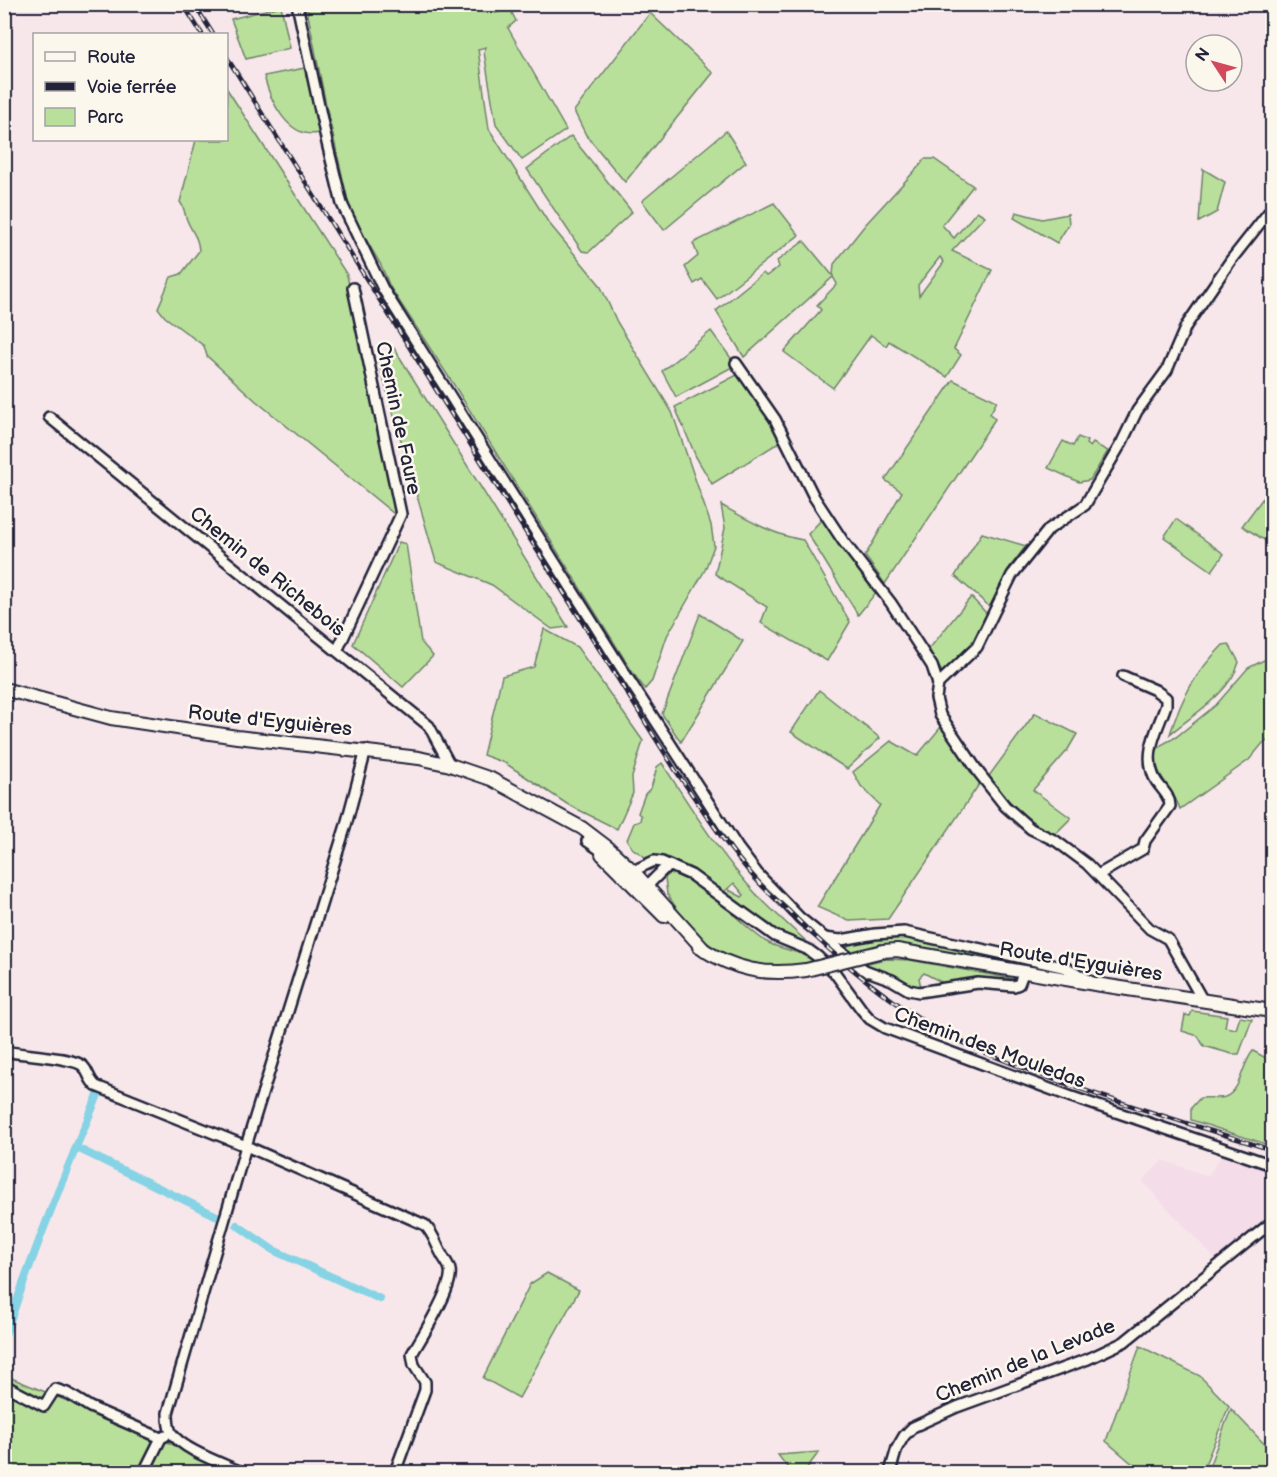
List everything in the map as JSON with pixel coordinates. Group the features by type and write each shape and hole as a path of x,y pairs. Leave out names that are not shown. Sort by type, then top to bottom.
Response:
{"main road":[{"name":"Route d'Eyguières","path":"4,689 89,713 142,724 419,758 450,765 491,779 582,828 640,883 688,939 723,961 764,973 806,970 883,951 897,950 1272,1011"},
{"name":"Route d'Eyguières","path":"529,798 640,883"}],"street":[{"path":"297,4 342,204 383,289 622,669 738,848 757,873 800,918 835,947 850,963 867,972 919,992 978,983 1014,986 1019,984 1024,971"},
{"path":"938,684 977,647 1012,575 1049,529 1085,505 1122,442 1137,411 1167,370 1186,326 1231,260 1272,208"},
{"name":"Chemin de Faure","path":"337,651 401,514 353,288"},
{"path":"736,363 776,419 814,497 843,541 891,603 932,666 938,684 936,698 940,715 979,773 1005,806 1031,829 1056,841 1087,864 1150,929 1168,939 1203,1001"},
{"name":"Chemin de Richebois","path":"49,417 429,726 450,765"},
{"path":"1098,875 1143,849 1145,841 1170,806 1167,795 1154,777 1149,754 1166,705 1166,698 1155,690 1123,676"},
{"path":"241,1473 184,1444 171,1432 168,1413 246,1146 346,825 366,750"},
{"name":"Chemin des Mouledas","path":"640,883 652,862 662,862 691,875 775,936 807,949 818,957 835,974 870,1019 885,1028 1069,1096 1272,1165"},
{"path":"640,883 670,866"},
{"path":"824,938 841,940 875,933 904,932 1067,968 1095,984"},
{"path":"4,1051 75,1061 85,1068 89,1080 96,1086 246,1146 425,1225 435,1237 440,1252 450,1269 449,1280 427,1332 412,1354 414,1365 425,1382 424,1390 395,1473"},
{"name":"Chemin de la Levade","path":"890,1473 897,1448 913,1427 957,1407 1088,1359 1124,1342 1272,1222"},
{"path":"4,1384 44,1406 55,1389 67,1393 90,1407 161,1438"},
{"path":"144,1473 161,1438 171,1432"}],"shaded area":[{"path":"1223,1153 1272,1171 1272,1215 1218,1262 1142,1181 1163,1160 1208,1176"}],"green space":[{"path":"479,4 496,13 510,9 516,21 508,28 566,130 522,160 496,124 484,52 486,47 478,49 489,129 548,222 600,285 617,322 672,412 711,525 714,546 705,570 667,636 652,681 645,689 390,287 381,265 351,214 306,5"},
{"path":"281,6 290,48 246,59 231,19"},
{"path":"650,13 713,73 625,182 586,135 574,111"},
{"path":"305,68 319,133 308,134 298,130 282,116 271,96 264,76"},
{"path":"228,91 347,275 397,513 393,513 256,401 207,356 204,346 165,317 158,308 171,277 181,274 199,251 196,238 180,202 196,141 228,141"},
{"path":"726,131 746,162 664,230 642,201"},
{"path":"571,136 632,212 589,252 582,251 527,169"},
{"path":"924,159 934,159 973,186 942,225 954,238 977,211 985,216 952,251 992,270 954,349 961,355 947,377 889,341 886,346 871,335 833,388 784,352 821,310 817,305 837,284 833,277 744,357 716,311 763,273 766,276 779,267 777,261 804,241 833,276 834,264 865,225","holes":["940,257 944,262 919,296 918,285"]},
{"path":"1203,169 1225,182 1217,212 1199,222"},
{"path":"774,203 799,235 717,299 702,279 694,284 685,267 698,256 693,243"},
{"path":"1016,212 1042,219 1068,214 1069,224 1057,243 1014,218"},
{"path":"711,331 736,365 676,397 662,371"},
{"path":"394,348 568,627 552,629 492,585 436,562 378,360"},
{"path":"739,374 771,422 780,442 712,484 696,457 675,407"},
{"path":"953,380 997,401 990,414 995,419 885,584 865,556 902,492 885,480"},
{"path":"1078,437 1087,441 1086,444 1090,447 1093,443 1108,451 1090,480 1079,482 1048,468 1063,441 1073,446"},
{"path":"1272,486 1272,545 1242,526"},
{"path":"721,505 771,531 803,540 850,622 827,661 761,623 767,607 715,574 725,528"},
{"path":"823,518 878,590 858,615 808,534"},
{"path":"1176,519 1224,554 1212,571 1164,537"},
{"path":"982,533 1026,546 1010,567 990,607 955,576"},
{"path":"399,542 406,544 421,642 433,656 403,687 353,644"},
{"path":"971,597 987,614 975,640 942,672 929,649"},
{"path":"700,614 743,641 681,742 662,714"},
{"path":"544,629 577,647 643,741 632,777 633,793 617,829 567,804 505,763 483,755 502,676 534,667"},
{"path":"1229,644 1239,662 1235,673 1220,693 1170,734 1179,708 1197,676 1223,645"},
{"path":"1272,656 1272,739 1263,743 1249,760 1180,809 1174,795 1158,771 1153,755 1161,745 1176,737 1216,705 1248,668"},
{"path":"819,690 880,738 847,769 791,732"},
{"path":"1035,713 1077,734 1067,751 1033,790 1071,818 1054,835 1018,810 989,776"},
{"path":"945,726 980,783 888,919 849,921 817,907 880,805 861,786 853,772 891,741 917,756 940,728"},
{"path":"662,763 706,831 743,880 773,911 822,955 801,942 777,932 728,897 729,890 742,897 744,895 734,883 723,893 689,868 666,858 645,857 632,848 627,840 634,823 640,821 641,816 638,813 645,794 651,788 657,767"},
{"path":"671,872 697,884 765,941 804,955 816,963 777,968 745,963 722,953 702,939 681,915 667,894 665,878"},
{"path":"905,935 1056,969 1068,974 879,947 846,951 848,945 856,938"},
{"path":"885,959 910,960 1014,979 1014,981 1009,983 978,979 943,983 924,973 919,978 921,987 907,986 891,980 864,964"},
{"path":"1192,1011 1227,1016 1225,1027 1236,1029 1240,1017 1252,1019 1239,1054 1204,1046 1198,1036 1182,1031 1185,1015 1190,1016"},
{"path":"1253,1051 1266,1058 1272,1067 1272,1146 1191,1120 1191,1108 1200,1098 1222,1098 1231,1094"},
{"path":"547,1273 579,1290 519,1398 483,1378 530,1284"},
{"path":"1140,1346 1200,1376 1229,1406 1202,1472 1142,1472 1106,1441"},
{"path":"4,1375 167,1442 233,1472 5,1472"},
{"path":"1231,1409 1272,1452 1272,1472 1207,1472"},
{"path":"819,1452 804,1472 791,1472 778,1455"}],"waterway":[{"path":"4,1338 49,1215 98,1095"},
{"path":"75,1147 219,1217"},
{"path":"237,1225 273,1250 380,1299"}],"railway":[{"path":"183,4 201,33"},
{"path":"194,4 212,33"},
{"path":"228,59 676,771 723,839 763,886 857,973 905,1009 956,1039 1055,1080 1272,1150"}]}
